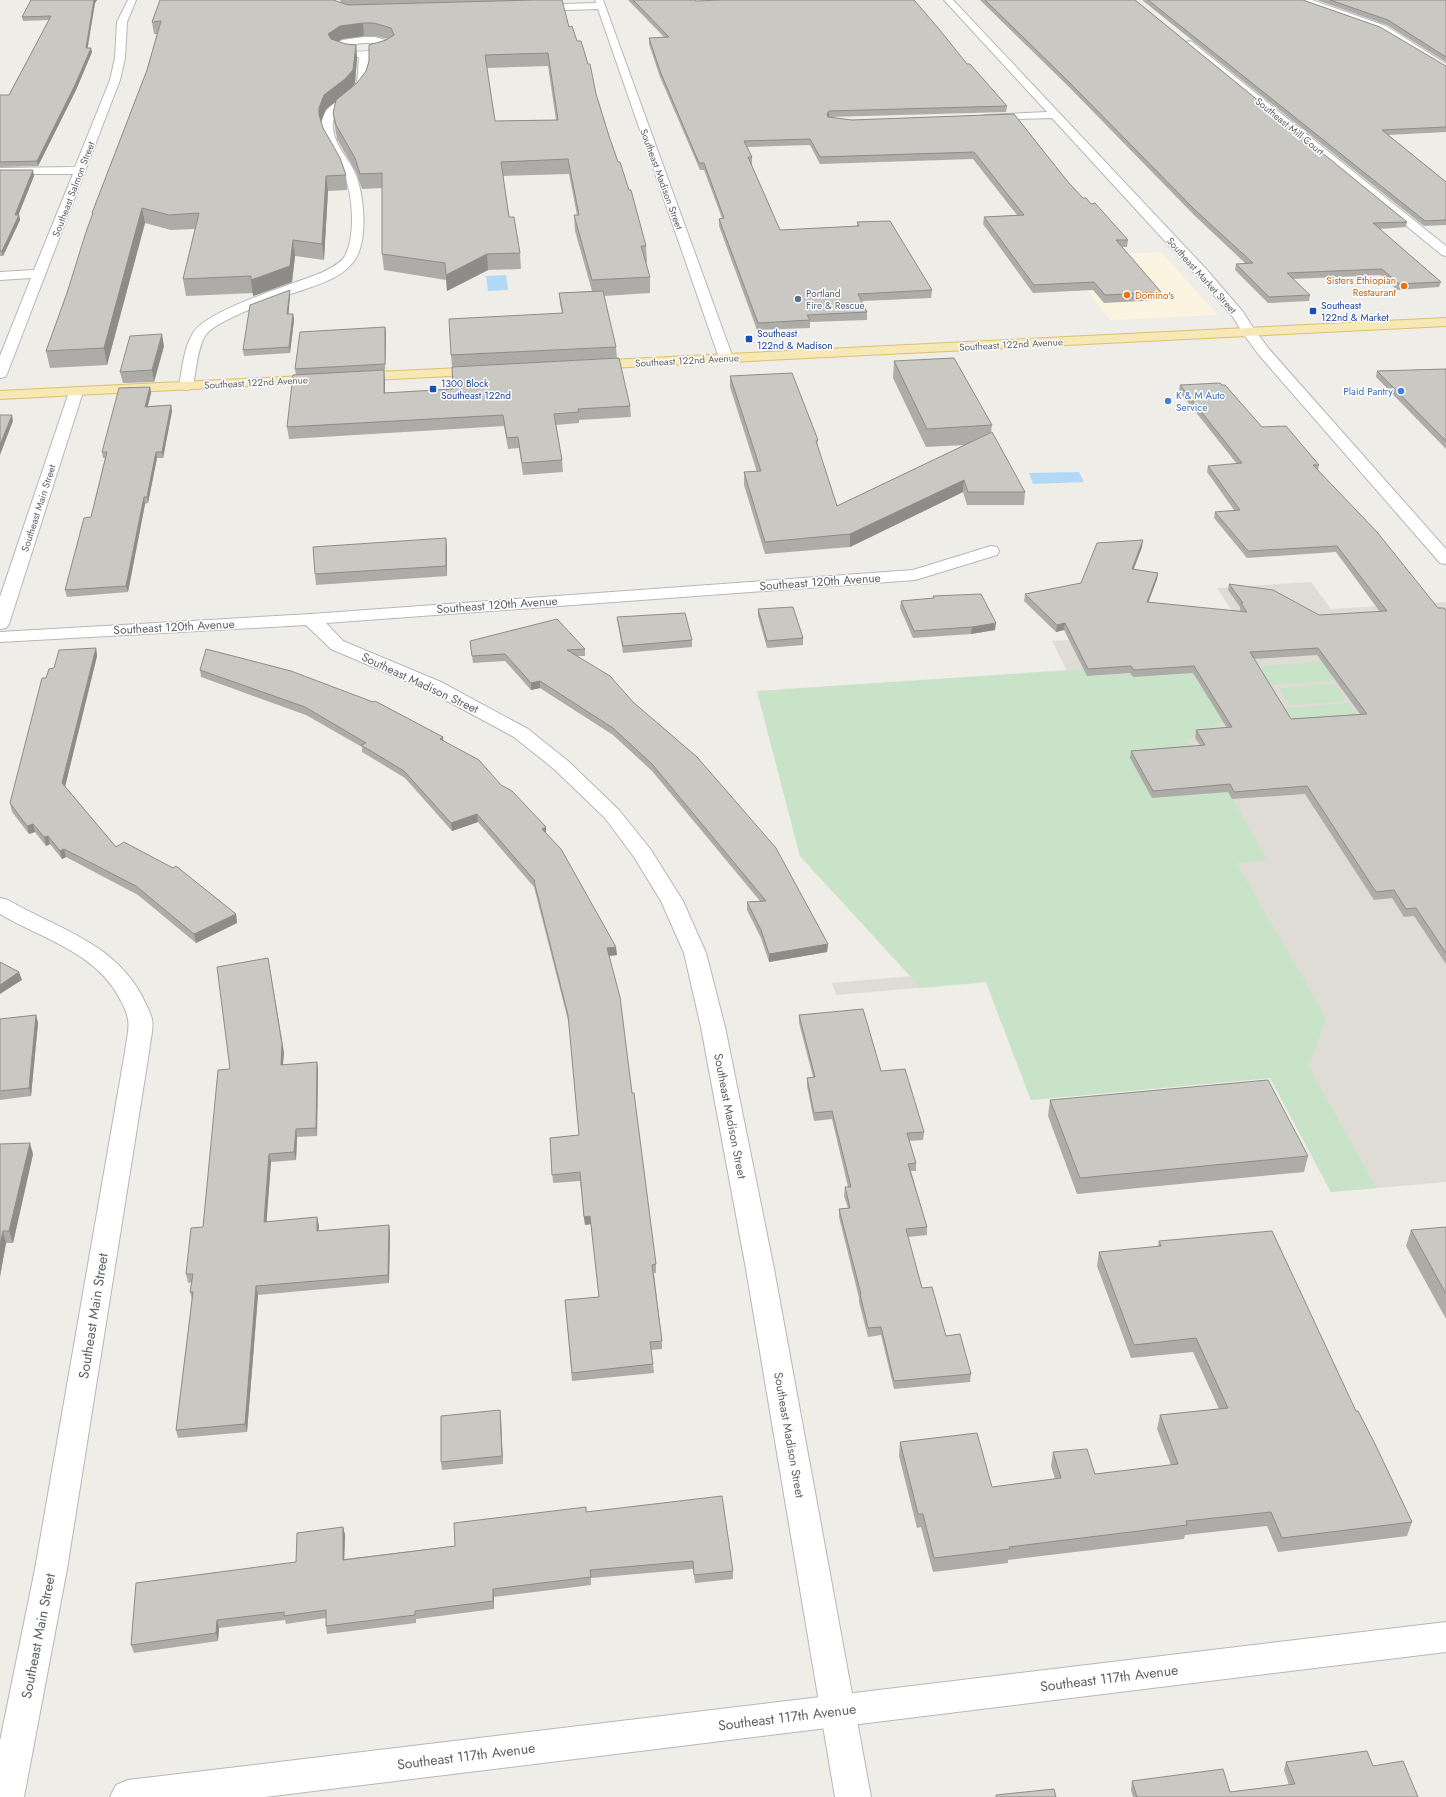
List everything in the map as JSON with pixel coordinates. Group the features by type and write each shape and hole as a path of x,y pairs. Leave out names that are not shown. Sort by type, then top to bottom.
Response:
{"main road":[{"name":"Southeast 122nd Avenue","path":"579,366 1446,322"},
{"name":"Southeast 122nd Avenue","path":"0,396 494,370"}],"street":[{"name":"Southeast Salmon Street","path":"0,374 115,80 120,58 122,22 132,0"},
{"name":"Southeast Market Street","path":"948,0 1202,273 1238,315 1264,352 1446,559"},
{"path":"1303,0 1383,28 1446,68"},
{"path":"522,8 600,3"},
{"name":"Southeast Madison Street","path":"600,3 634,104 726,358"},
{"name":"Southeast Mill Court","path":"1184,40 1446,252"},
{"path":"186,386 195,344 200,332 213,321 232,312 328,275 340,268 352,254 357,236 356,195 350,173 333,144 327,123 328,116 335,106 358,90 362,83 364,54"},
{"path":"977,118 1056,115"},
{"path":"0,171 81,170"},
{"path":"0,276 40,274"},
{"name":"Southeast Main Street","path":"0,624 76,392"},
{"name":"Southeast 120th Avenue","path":"0,637 311,619 915,576 991,551"},
{"name":"Southeast Madison Street","path":"311,619 337,645 434,686 521,733 560,765 612,814 643,855 672,901 695,953 712,1020 760,1269 853,1797"},
{"name":"Southeast Main Street","path":"0,905 18,916 83,947 110,966 129,991 140,1019 137,1052 52,1569 6,1797"},
{"name":"Southeast 117th Avenue","path":"128,1797 1446,1637"}],"shaded area":[{"path":"1161,252 1218,315 1110,320 1062,257"},
{"path":"1311,582 1331,609 1446,602 1446,1182 1331,1192 1270,1078 1031,1100 986,982 836,995 832,983 911,976 800,856 757,691 1067,671 1052,641 1244,629 1217,588"}],"green space":[{"path":"1320,662 1328,665 1339,680 1270,685 1261,670 1263,666"},
{"path":"1084,669 1087,676 1130,673 1134,677 1193,673 1223,721 1187,740 1194,753 1152,798 1228,792 1268,860 1236,863 1326,1018 1309,1067 1376,1188 1331,1192 1270,1078 1031,1100 986,982 921,988 800,856 757,691"},
{"path":"1332,684 1336,686 1346,699 1344,701 1293,705 1289,703 1280,690 1282,688"},
{"path":"1349,703 1361,721 1306,725 1292,718 1285,708"}],"water":[{"path":"506,275 508,290 488,291 486,276"},
{"path":"1079,472 1084,482 1033,484 1029,473"}],"building":[{"path":"31,0 94,0 86,48 91,48 75,85 37,161 0,162 0,95 9,95 51,16 22,17"},
{"path":"160,0 333,0 348,5 562,0 569,27 572,26 577,41 581,41 588,64 590,64 596,94 609,136 618,162 620,162 629,190 631,190 646,246 641,246 650,277 592,280 574,215 579,215 568,159 501,162 509,217 514,217 520,253 487,254 446,275 445,263 382,254 382,173 360,174 355,158 336,125 333,113 336,100 357,83 366,71 369,61 369,45 386,40 394,35 391,28 374,23 363,23 340,26 328,34 331,39 346,44 356,45 353,70 345,79 324,95 319,108 319,115 323,128 340,158 346,175 326,176 322,244 293,240 290,266 251,280 251,276 183,279 199,213 169,215 142,208 104,348 46,351 67,293 92,213 147,70 161,21 152,22","holes":["548,53 558,120 495,121 485,55"]},
{"path":"633,0 914,0 967,64 970,64 1007,106 829,111 827,114 828,117 852,120 1014,114 1068,182 1083,198 1086,198 1091,204 1095,203 1128,240 1116,240 1161,292 1105,295 1094,282 1034,285 984,217 1024,215 974,152 820,157 810,139 744,141 752,157 748,157 780,230 859,226 857,222 890,221 932,290 858,294 867,312 807,315 810,320 758,323 719,219 724,218 704,163 699,163 660,71 649,38 669,37"},
{"path":"985,0 1135,0 1407,222 1373,223 1441,282 1399,284 1382,269 1287,273 1310,295 1269,297 1236,264 1253,263 1195,210 1069,82"},
{"path":"1148,0 1303,0 1380,27 1446,66 1446,127 1382,130 1446,182 1446,220 1425,221"},
{"path":"1330,0 1446,0 1446,57 1388,20"},
{"path":"0,170 33,170 15,215 19,215 2,251 0,251"},
{"path":"290,290 287,314 293,314 289,347 243,350 250,305"},
{"path":"603,291 616,347 451,355 449,319 563,313 559,293"},
{"path":"385,327 385,364 295,369 300,332"},
{"path":"162,334 152,370 120,372 130,336"},
{"path":"619,358 630,406 578,409 579,412 554,414 562,460 522,463 518,437 507,438 503,415 287,427 293,375 384,370 384,393 453,389 452,367"},
{"path":"954,358 992,425 927,429 894,361"},
{"path":"1446,369 1446,441 1377,371"},
{"path":"792,373 818,440 816,441 837,506 992,432 1025,492 968,492 964,480 850,534 765,542 744,472 761,471 730,376"},
{"path":"1220,383 1225,385 1262,427 1286,426 1319,465 1313,465 1377,532 1438,608 1444,608 1446,610 1446,953 1416,908 1406,909 1394,890 1376,892 1307,786 1234,792 1230,784 1153,791 1131,751 1205,745 1196,730 1232,727 1194,666 1134,670 1131,666 1088,669 1065,623 1057,625 1025,594 1081,583 1097,543 1143,540 1132,569 1158,573 1147,602 1247,612 1241,603 1243,603 1229,584 1273,590 1319,615 1387,611 1337,546 1248,551 1215,512 1240,510 1208,466 1242,463 1180,385","holes":["1318,648 1367,714 1291,719 1250,652"]},
{"path":"150,387 145,407 171,405 162,452 156,452 147,497 144,497 126,586 65,590 84,518 91,517 107,452 102,452 119,388"},
{"path":"0,415 12,415 0,445"},
{"path":"446,538 446,566 315,574 313,547"},
{"path":"981,594 996,623 972,627 914,631 901,601 934,598 933,596"},
{"path":"793,607 803,638 767,641 758,609"},
{"path":"685,613 692,640 623,646 617,617"},
{"path":"557,619 585,649 567,650 610,676 633,702 697,757 776,848 828,944 769,954 761,930 747,902 766,901 652,764 613,728 540,681 531,683 505,654 472,656 470,641"},
{"path":"96,648 62,783 116,847 124,842 173,868 176,866 236,914 194,934 136,886 64,849 60,851 48,836 44,837 33,824 27,826 10,803 42,678 46,678 49,669 54,668 59,650"},
{"path":"206,649 291,671 373,702 375,701 443,737 440,739 479,760 501,785 512,791 546,827 542,829 561,849 616,947 607,948 620,997 656,1264 652,1265 662,1341 650,1342 653,1364 572,1373 565,1300 599,1297 590,1216 584,1217 580,1172 552,1175 550,1138 579,1135 568,1015 535,881 477,814 451,823 404,771 361,745 366,743 305,707 200,670"},
{"path":"268,958 282,1044 281,1065 317,1062 316,1128 296,1129 294,1152 269,1154 264,1222 317,1217 317,1231 389,1225 388,1275 256,1286 245,1424 176,1430 193,1292 190,1292 193,1274 186,1274 191,1228 203,1227 218,1070 230,1069 217,967"},
{"path":"0,962 19,972 0,985"},
{"path":"863,1009 881,1071 905,1069 924,1132 907,1133 916,1163 908,1164 927,1227 906,1229 922,1288 932,1287 946,1336 960,1334 971,1374 894,1381 881,1327 868,1328 861,1294 839,1209 850,1208 845,1187 851,1187 832,1111 814,1113 807,1078 815,1077 799,1015"},
{"path":"36,1015 29,1088 0,1091 0,1019"},
{"path":"1268,1080 1308,1156 1080,1178 1050,1100"},
{"path":"30,1143 9,1231 3,1231 0,1245 0,1144"},
{"path":"1446,1227 1446,1294 1411,1230"},
{"path":"1272,1231 1356,1411 1358,1411 1375,1444 1412,1522 1282,1538 1271,1512 1186,1521 1187,1525 1009,1547 1010,1549 934,1558 923,1514 918,1514 900,1442 977,1433 992,1487 1061,1478 1053,1452 1087,1449 1095,1474 1178,1464 1160,1415 1228,1408 1196,1338 1134,1345 1099,1252 1161,1246 1159,1241"},
{"path":"500,1410 502,1456 441,1462 441,1416"},
{"path":"722,1496 733,1571 694,1575 693,1561 590,1570 591,1577 493,1589 493,1601 415,1611 415,1615 326,1626 326,1610 284,1616 284,1612 217,1620 216,1633 131,1645 136,1583 296,1562 297,1533 343,1527 343,1560 455,1546 454,1523 586,1507 586,1512"},
{"path":"1367,1751 1373,1766 1403,1761 1418,1797 1137,1797 1132,1781 1223,1769 1230,1792 1295,1784 1286,1762"},
{"path":"1054,1789 1056,1797 996,1797 996,1795"}],"place":[{"name":"Sisters Ethiopian Restaurant","path":"1404,286"},
{"name":"Domino's","path":"1127,295"},
{"name":"Portland Fire & Rescue","path":"798,299"},
{"name":"Southeast 122nd & Market","path":"1313,311"},
{"name":"Southeast 122nd & Madison","path":"749,339"},
{"name":"1300 Block Southeast 122nd","path":"433,389"},
{"name":"Plaid Pantry","path":"1401,391"},
{"name":"K & M Auto Service","path":"1168,401"}]}
